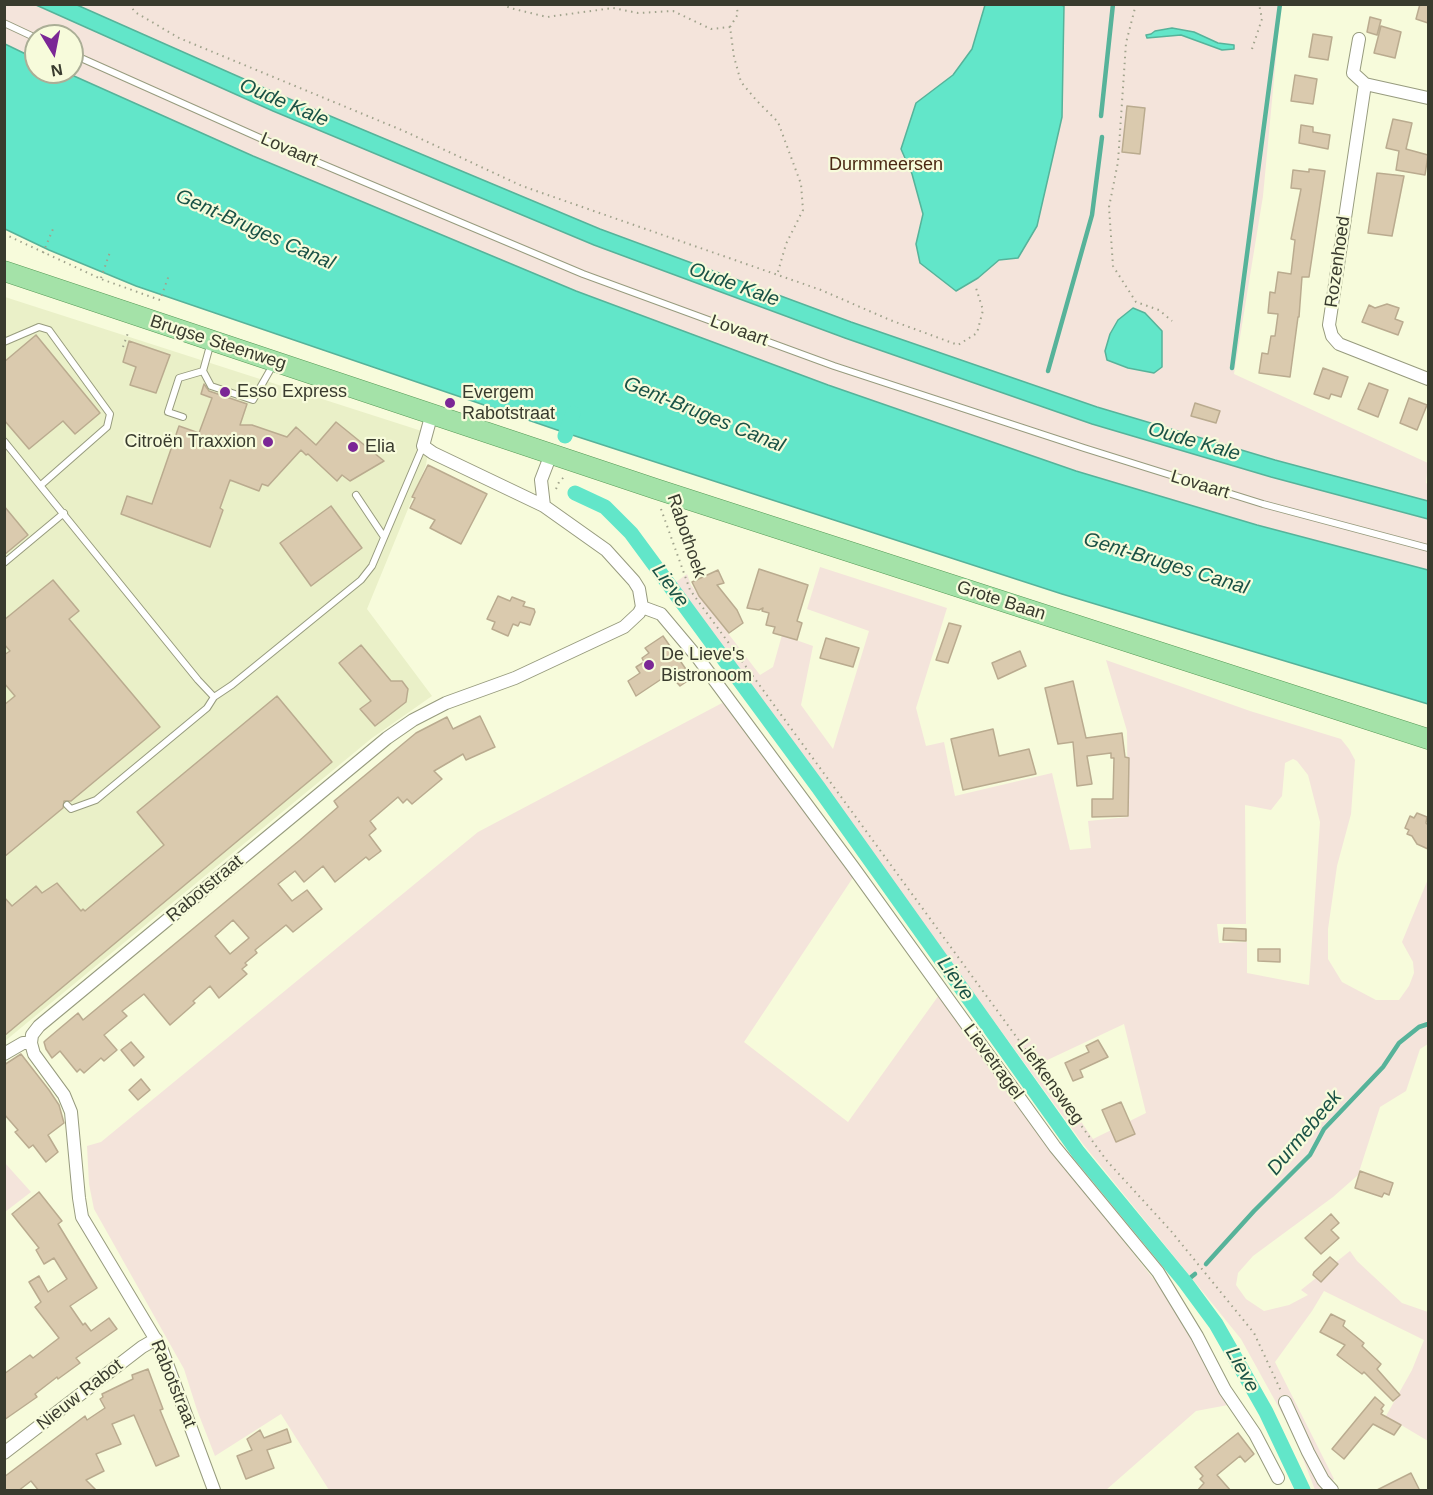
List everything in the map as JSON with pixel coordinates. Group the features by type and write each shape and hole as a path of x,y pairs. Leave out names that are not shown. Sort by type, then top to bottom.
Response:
{"main road":[{"name":"Brugse Steenweg","path":"4,271 574,462"},
{"name":"Grote Baan","path":"574,462 1428,740"}],"street":[{"path":"1359,39 1353,74 1365,84 1428,98"},
{"name":"Rozenhoed","path":"1365,84 1329,325 1332,336 1339,344 1428,378"},
{"path":"432,413 423,446 544,506 614,557 639,589 642,607"},
{"path":"544,506 541,480 551,454"},
{"name":"Rabotstraat","path":"214,1491 156,1339 82,1217 71,1112 64,1095 34,1054 31,1043 32,1035 39,1026 387,738 413,720 446,703 515,678 624,627 634,620 642,607"},
{"name":"Lievetragel","path":"642,607 661,614 698,658 853,867 1055,1147 1158,1272 1225,1390 1256,1434 1278,1478"},
{"path":"4,1054 23,1043 31,1043"},
{"name":"Nieuw Rabot","path":"4,1453 142,1347 156,1339"},
{"path":"1285,1402 1308,1452 1323,1480 1332,1491"}],"lane":[{"path":"4,23 24,32"},
{"name":"Lovaart","path":"84,59 260,138 583,274 834,366 1095,452 1263,504 1428,548"},
{"path":"4,342 39,327 49,330 110,414 107,427 41,485"},
{"path":"212,341 203,371 211,386 253,400 275,362"},
{"path":"183,417 168,412 180,378 203,371"},
{"path":"4,441 214,697"},
{"path":"67,805 71,809 96,800 207,708 214,697 362,580 372,566 423,446"},
{"path":"356,495 384,537"},
{"path":"4,563 64,513"}],"path":[{"path":"129,4 135,12 179,38 404,131 522,186 821,290 890,320 958,345 977,333 983,310 976,288"},
{"path":"502,4 510,8 547,16 613,8 638,13 673,11 711,29 730,27"},
{"path":"736,4 738,14 730,27 734,57 741,82 756,101 778,122 801,184 803,210 786,244 777,275"},
{"path":"1136,4 1125,43 1118,162 1109,207 1113,266 1136,302 1159,310 1172,321"},
{"path":"1252,50 1262,19 1259,4"},
{"path":"43,253 53,229"},
{"path":"4,234 101,279 160,300 169,275"},
{"path":"101,279 110,252"},
{"path":"556,493 559,482 569,475 574,462"},
{"name":"Rabothoek","path":"656,489 664,520 690,590 754,678"},
{"name":"Liefkensweg","path":"754,678 1107,1161 1171,1231 1254,1333 1285,1402"}],"shaded area":[{"path":"5,297 431,434 426,465 367,609 432,696 372,738 5,1041"}],"green space":[{"path":"4,5 36,5 78,24 24,24 24,53 5,44"},
{"name":"Durmmeersen","path":"77,5 1281,5 1263,196 1234,374 1428,463 1426,483 1428,484 1428,501 1275,460 1097,407 851,322 600,229 280,95"},
{"path":"84,26 273,111 594,245 845,338 1092,424 1271,477 1428,519 1428,570 1257,525 1076,471 828,385 576,291 253,156 84,80"},
{"path":"820,567 947,608 916,708 926,746 944,742 955,796 1052,773 1070,850 1091,848 1088,821 1128,817 1127,731 1106,660 1250,711 1341,739 1349,749 1355,760 1351,814 1337,866 1328,929 1328,959 1342,982 1376,1000 1399,1000 1409,986 1414,973 1413,962 1402,942 1428,879 1428,1044 1420,1049 1406,1091 1380,1107 1358,1175 1333,1197 1253,1256 1238,1273 1236,1285 1246,1299 1264,1311 1289,1305 1308,1295 1301,1290 1350,1251 1357,1261 1402,1303 1428,1312 1428,1441 1386,1416 1412,1370 1424,1340 1324,1291 1275,1362 1334,1479 1319,1490 1315,1490 1294,1435 1241,1339 1083,1144 676,582 687,574 691,585 760,675 773,667 782,635 813,646 801,705 833,749 869,631 807,609","holes":["1293,759 1308,775 1320,822 1309,985 1247,973 1247,942 1219,943 1217,924 1246,924 1245,805 1271,810 1282,796 1285,763","1124,1024 1146,1113 1093,1139 1041,1063"]},
{"path":"724,702 854,876 744,1042 848,1122 939,995 1047,1144 1174,1307 1228,1405 1196,1411 1106,1490 329,1490 281,1414 215,1456 184,1369 94,1209 89,1184 87,1146 101,1142 478,832"},
{"path":"4,1163 31,1192 5,1212"}],"water":[{"path":"1058,4 1064,6 1062,117 1037,226 1018,258 999,260 978,278 956,291 920,263 916,244 923,214 912,174 901,149 916,103 953,75 972,49 985,5"},
{"name":"Oude Kale","path":"36,5 77,5 280,95 600,229 851,322 1097,407 1275,460 1428,501 1428,519 1271,477 1092,424 845,338 594,245 273,111 84,26 84,24 78,24"},
{"path":"1172,28 1194,32 1218,43 1234,45 1234,49 1222,50 1181,35 1147,38 1146,35"},
{"name":"Gent-Bruges Canal","path":"5,44 24,53 24,84 84,84 84,80 253,156 576,291 828,385 1076,471 1257,525 1428,570 1428,704 1062,594 566,433 136,286 5,229"},
{"path":"1133,308 1145,313 1162,331 1162,367 1154,373 1128,368 1107,360 1105,351 1110,334 1118,320"}],"building":[{"path":"1420,4 1428,4 1428,23 1416,19"},
{"path":"1370,17 1381,20 1377,35 1367,32"},
{"path":"1381,26 1401,32 1395,58 1374,53"},
{"path":"1313,34 1332,37 1328,60 1309,57"},
{"path":"1295,75 1317,79 1313,104 1291,101"},
{"path":"1127,106 1145,108 1140,154 1122,152"},
{"path":"1393,119 1412,123 1406,149 1428,155 1425,175 1396,170 1399,151 1386,148"},
{"path":"1301,125 1313,127 1313,132 1330,135 1328,149 1299,143"},
{"path":"1309,169 1325,171 1309,277 1302,277 1290,377 1259,373 1262,353 1268,354 1271,336 1275,336 1278,314 1268,313 1270,292 1275,293 1278,272 1291,274 1295,240 1291,239 1301,189 1291,188 1293,170 1309,172"},
{"path":"1377,173 1404,176 1392,236 1368,233"},
{"path":"1387,304 1399,308 1395,319 1403,322 1398,335 1362,322 1369,305 1375,308"},
{"path":"36,335 100,413 75,434 63,421 29,449 4,420 4,362"},
{"path":"129,341 170,355 156,393 130,385 136,367 123,362"},
{"path":"1323,368 1348,377 1341,397 1331,394 1329,399 1314,394"},
{"path":"1369,383 1388,390 1378,417 1358,409"},
{"path":"204,384 209,391 247,404 240,425 252,425 287,437 296,427 316,445 336,422 384,461 350,481 342,475 337,481 301,450 268,486 262,484 259,491 230,480 220,508 223,510 210,547 121,514 127,496 152,504 179,426 199,433 212,398 201,394"},
{"path":"1409,398 1427,405 1417,430 1400,423"},
{"path":"1195,403 1220,411 1216,423 1191,416"},
{"path":"428,465 487,494 461,544 430,528 435,520 410,508 415,498 412,497"},
{"path":"4,506 28,535 4,555"},
{"path":"331,506 362,548 311,586 280,543"},
{"path":"759,569 808,585 797,621 802,623 797,640 773,633 775,627 766,625 769,613 762,611 763,608 759,610 747,608"},
{"path":"718,570 724,583 717,585 737,610 743,623 729,633 699,596 692,582"},
{"path":"53,580 79,611 69,619 160,727 71,801 64,801 63,808 4,857 4,705 15,696 4,683 4,655 10,651 4,644 4,620"},
{"path":"498,596 510,601 512,597 525,602 523,606 534,609 530,625 520,622 518,626 513,624 508,636 492,629 495,622 487,619"},
{"path":"949,623 961,626 948,663 936,660"},
{"path":"663,636 692,678 680,686 669,674 636,696 628,681 640,673 636,667 644,662 642,658 649,653 645,648"},
{"path":"826,638 859,648 853,667 820,658"},
{"path":"361,645 391,681 402,681 408,689 406,702 375,726 360,709 371,701 339,663"},
{"path":"1020,651 1026,666 998,679 992,663"},
{"path":"1073,681 1086,738 1122,733 1125,757 1129,758 1128,816 1092,817 1092,799 1113,799 1114,758 1111,758 1111,753 1087,756 1092,784 1077,786 1073,742 1058,744 1045,688"},
{"path":"277,696 332,762 4,1036 4,897 12,906 36,886 42,893 57,883 81,911 83,909 85,911 164,845 137,812"},
{"path":"480,716 495,747 466,760 463,754 434,771 442,779 412,804 407,799 403,803 398,797 370,821 376,829 369,835 381,851 369,860 366,857 335,882 323,866 304,882 295,871 278,884 292,901 307,890 322,909 293,932 286,925 255,950 257,953 245,963 247,965 242,969 247,974 219,998 210,986 170,1025 144,994 122,1011 127,1016 104,1035 117,1050 104,1061 101,1058 84,1073 80,1069 77,1072 60,1051 52,1058 46,1049 44,1042 46,1040 78,1013 83,1020 300,840 338,807 334,801 416,733 447,717 453,729","holes":["233,920 249,938 230,954 215,936"]},
{"path":"993,729 999,756 1029,749 1036,774 963,790 951,739"},
{"path":"1417,813 1427,817 1428,849 1417,844 1412,836 1407,834 1409,830 1405,828 1410,816 1414,818"},
{"path":"1224,928 1246,929 1246,941 1223,940"},
{"path":"1258,949 1280,949 1280,962 1258,961"},
{"path":"1098,1040 1108,1057 1080,1070 1083,1077 1073,1081 1065,1063 1089,1052 1086,1046"},
{"path":"131,1042 144,1057 134,1066 121,1050"},
{"path":"21,1054 59,1105 64,1123 48,1135 58,1152 46,1162 33,1145 29,1148 15,1132 18,1130 4,1114 4,1065"},
{"path":"141,1079 150,1090 138,1100 129,1090"},
{"path":"1121,1102 1135,1134 1116,1142 1102,1110"},
{"path":"1360,1171 1393,1183 1389,1195 1384,1193 1382,1197 1355,1188"},
{"path":"39,1192 62,1221 58,1224 97,1288 70,1306 83,1325 85,1323 91,1331 109,1318 117,1329 76,1358 80,1363 58,1379 57,1377 35,1394 37,1397 4,1420 4,1374 30,1355 33,1358 59,1338 35,1307 41,1302 29,1282 39,1276 48,1292 67,1279 54,1258 44,1264 36,1250 39,1248 12,1214"},
{"path":"1331,1214 1339,1223 1331,1230 1339,1238 1321,1254 1305,1238"},
{"path":"1330,1257 1338,1264 1321,1282 1313,1275 1314,1272"},
{"path":"1331,1314 1345,1321 1343,1326 1364,1343 1362,1346 1381,1364 1377,1369 1400,1395 1393,1401 1364,1372 1362,1374 1337,1355 1345,1345 1320,1332"},
{"path":"148,1369 163,1409 160,1410 179,1456 156,1466 134,1415 112,1424 121,1444 96,1454 104,1471 86,1480 97,1491 39,1491 31,1481 18,1491 4,1491 4,1477 85,1416 87,1420 105,1408 100,1399 103,1397 102,1394 133,1379 132,1375"},
{"path":"1375,1397 1384,1405 1381,1414 1401,1425 1394,1435 1373,1424 1344,1459 1332,1449"},
{"path":"287,1429 291,1442 267,1450 274,1468 246,1479 237,1456 252,1450 247,1439 260,1430 264,1438"},
{"path":"1238,1433 1254,1454 1245,1462 1240,1456 1217,1475 1231,1491 1197,1491 1204,1483 1200,1479 1203,1476 1195,1467"},
{"path":"1411,1473 1420,1491 1375,1491"}],"waterway":[{"path":"1101,116 1113,4"},
{"path":"1232,368 1280,4"},
{"path":"1048,371 1092,215 1102,137"},
{"name":"Lieve","path":"565,436 573,413"},
{"name":"Lieve","path":"575,493 605,507 631,533 818,787 1078,1152 1185,1282 1216,1324 1266,1412 1303,1490"},
{"name":"Durmebeek","path":"1206,1264 1254,1211 1310,1155 1324,1129 1383,1067 1399,1043 1419,1027 1428,1024"},
{"name":"Durmebeek","path":"1185,1282 1195,1274"}],"place":[{"name":"Esso Express","path":"225,392"},
{"name":"Evergem Rabotstraat","path":"450,403"},
{"name":"Citroën Traxxion","path":"268,442"},
{"name":"Elia","path":"353,447"},
{"name":"De Lieve's Bistronoom","path":"649,665"}]}
